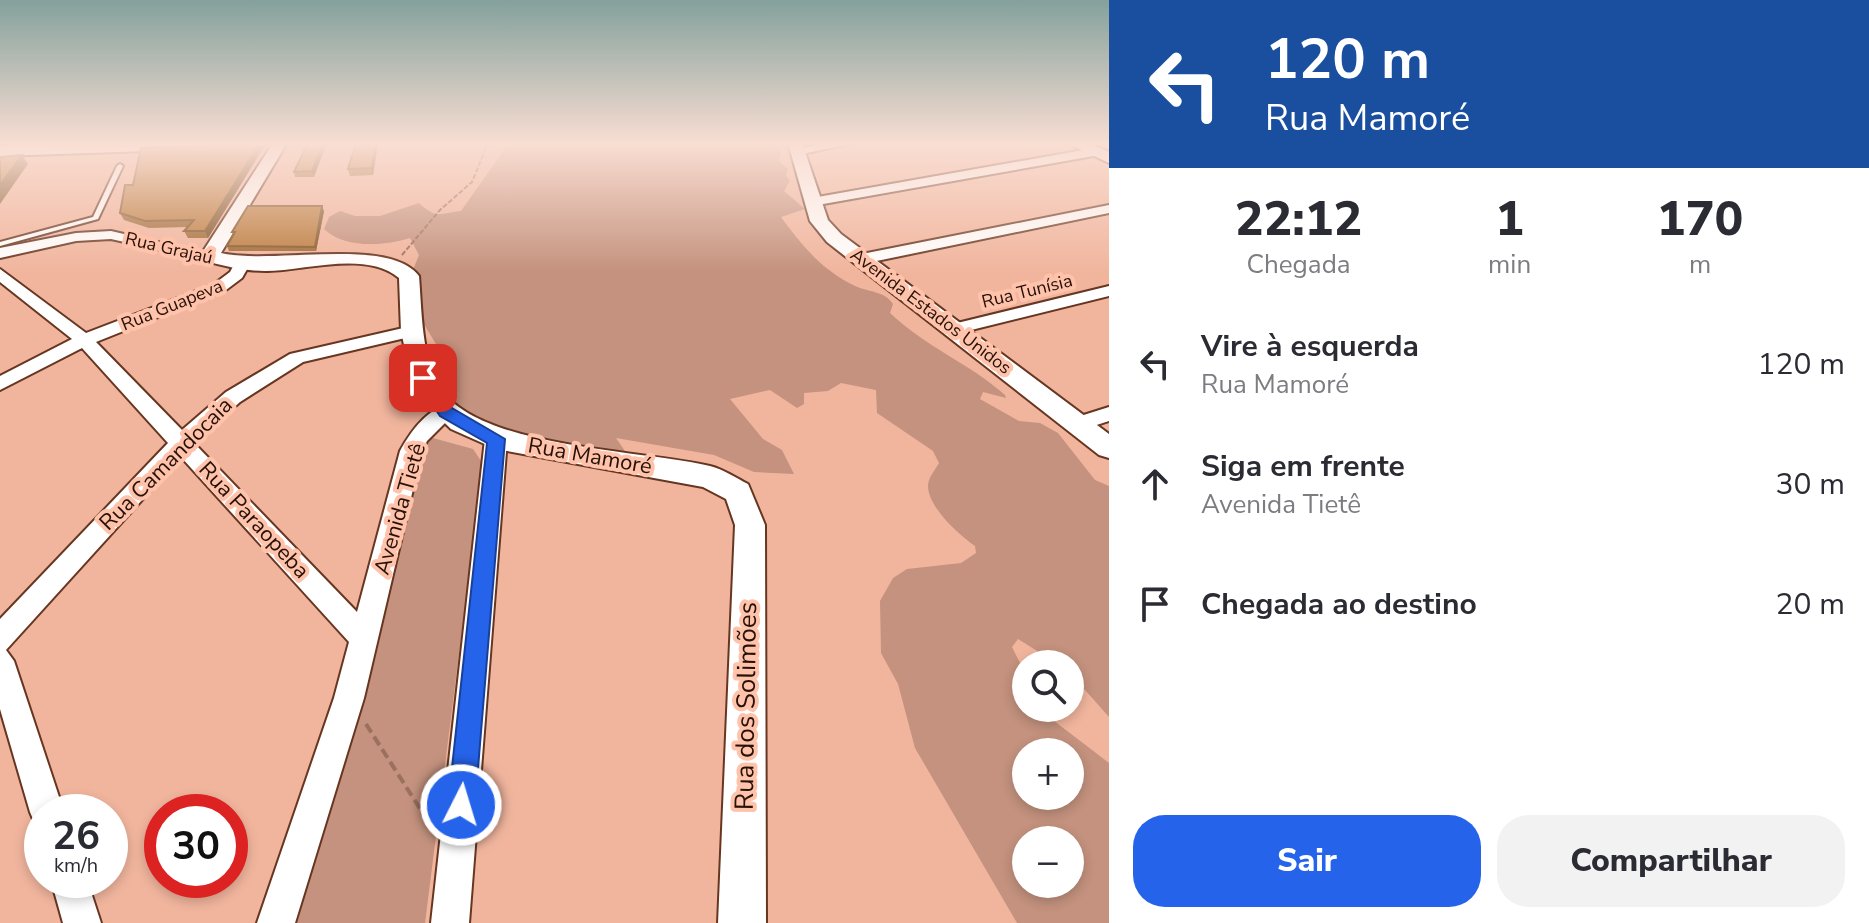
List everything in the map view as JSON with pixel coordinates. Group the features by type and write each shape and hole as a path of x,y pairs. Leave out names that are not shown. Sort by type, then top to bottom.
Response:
{"street":[{"path":"210,256 253,186"},
{"name":"Avenida Estados Unidos","path":"807,186 819,221 834,238 1109,448"},
{"path":"812,202 910,186"},
{"path":"862,259 1109,209"},
{"name":"Rua Grajaú","path":"0,253 95,235 124,237 242,264"},
{"name":"Rua Guapeva","path":"0,384 84,340 220,287 236,275 242,264 367,260 394,264"},
{"path":"394,264 409,276 412,331 423,378 446,412"},
{"name":"Rua Paraopeba","path":"0,274 84,340 364,638"},
{"name":"Rua Tunísia","path":"955,329 1109,291"},
{"name":"Rua Camandocaia","path":"0,639 181,443 233,397 297,358 412,331"},
{"name":"Rua Mamoré","path":"446,412 475,431 496,439 710,477 738,492"},
{"name":"Avenida Tietê","path":"276,923 349,698 411,451 419,436 446,412"},
{"path":"1078,424 1109,414"},
{"path":"450,923 496,439"},
{"name":"Rua dos Solimões","path":"738,492 746,506 750,525 742,923"},
{"path":"0,661 41,794"},
{"path":"74,898 82,923"}],"lane":[{"path":"0,244 96,218 111,186"}],"path":[{"path":"394,264 440,210 467,186"},
{"path":"349,698 456,865"}],"shaded area":[{"path":"479,186 787,186 784,191 805,209 781,217 832,273 890,300 893,304 890,313 904,325 991,384 1006,398 983,392 980,399 1019,421 1040,423 1058,433 1095,480 1109,486 1109,717 1084,689 1084,650 1036,650 1018,639 1012,647 1012,722 1055,722 1076,738 1012,738 1012,810 1084,810 1084,744 1109,763 1109,923 1017,923 915,748 898,684 881,653 880,601 893,578 907,569 961,563 976,553 975,546 946,520 929,494 929,480 939,463 933,451 877,413 876,390 841,383 828,391 804,393 804,404 797,408 770,390 730,399 763,439 782,450 794,474 754,472 714,455 616,438 627,454 562,450 459,415 428,384 439,349 422,321 408,282 419,255 410,238 389,243 354,243 324,229 329,217 340,211 355,216 380,216 419,203 438,214 461,211"},
{"path":"433,438 473,449 483,464 425,923 297,923 378,628 422,443"}],"building":[{"path":"125,186 233,186 205,231 184,231 194,220 145,221 120,213"},
{"path":"248,206 322,206 315,247 227,246"}],"route":[{"path":"423,378 432,396 446,412 475,431 496,439 461,805"}]}
